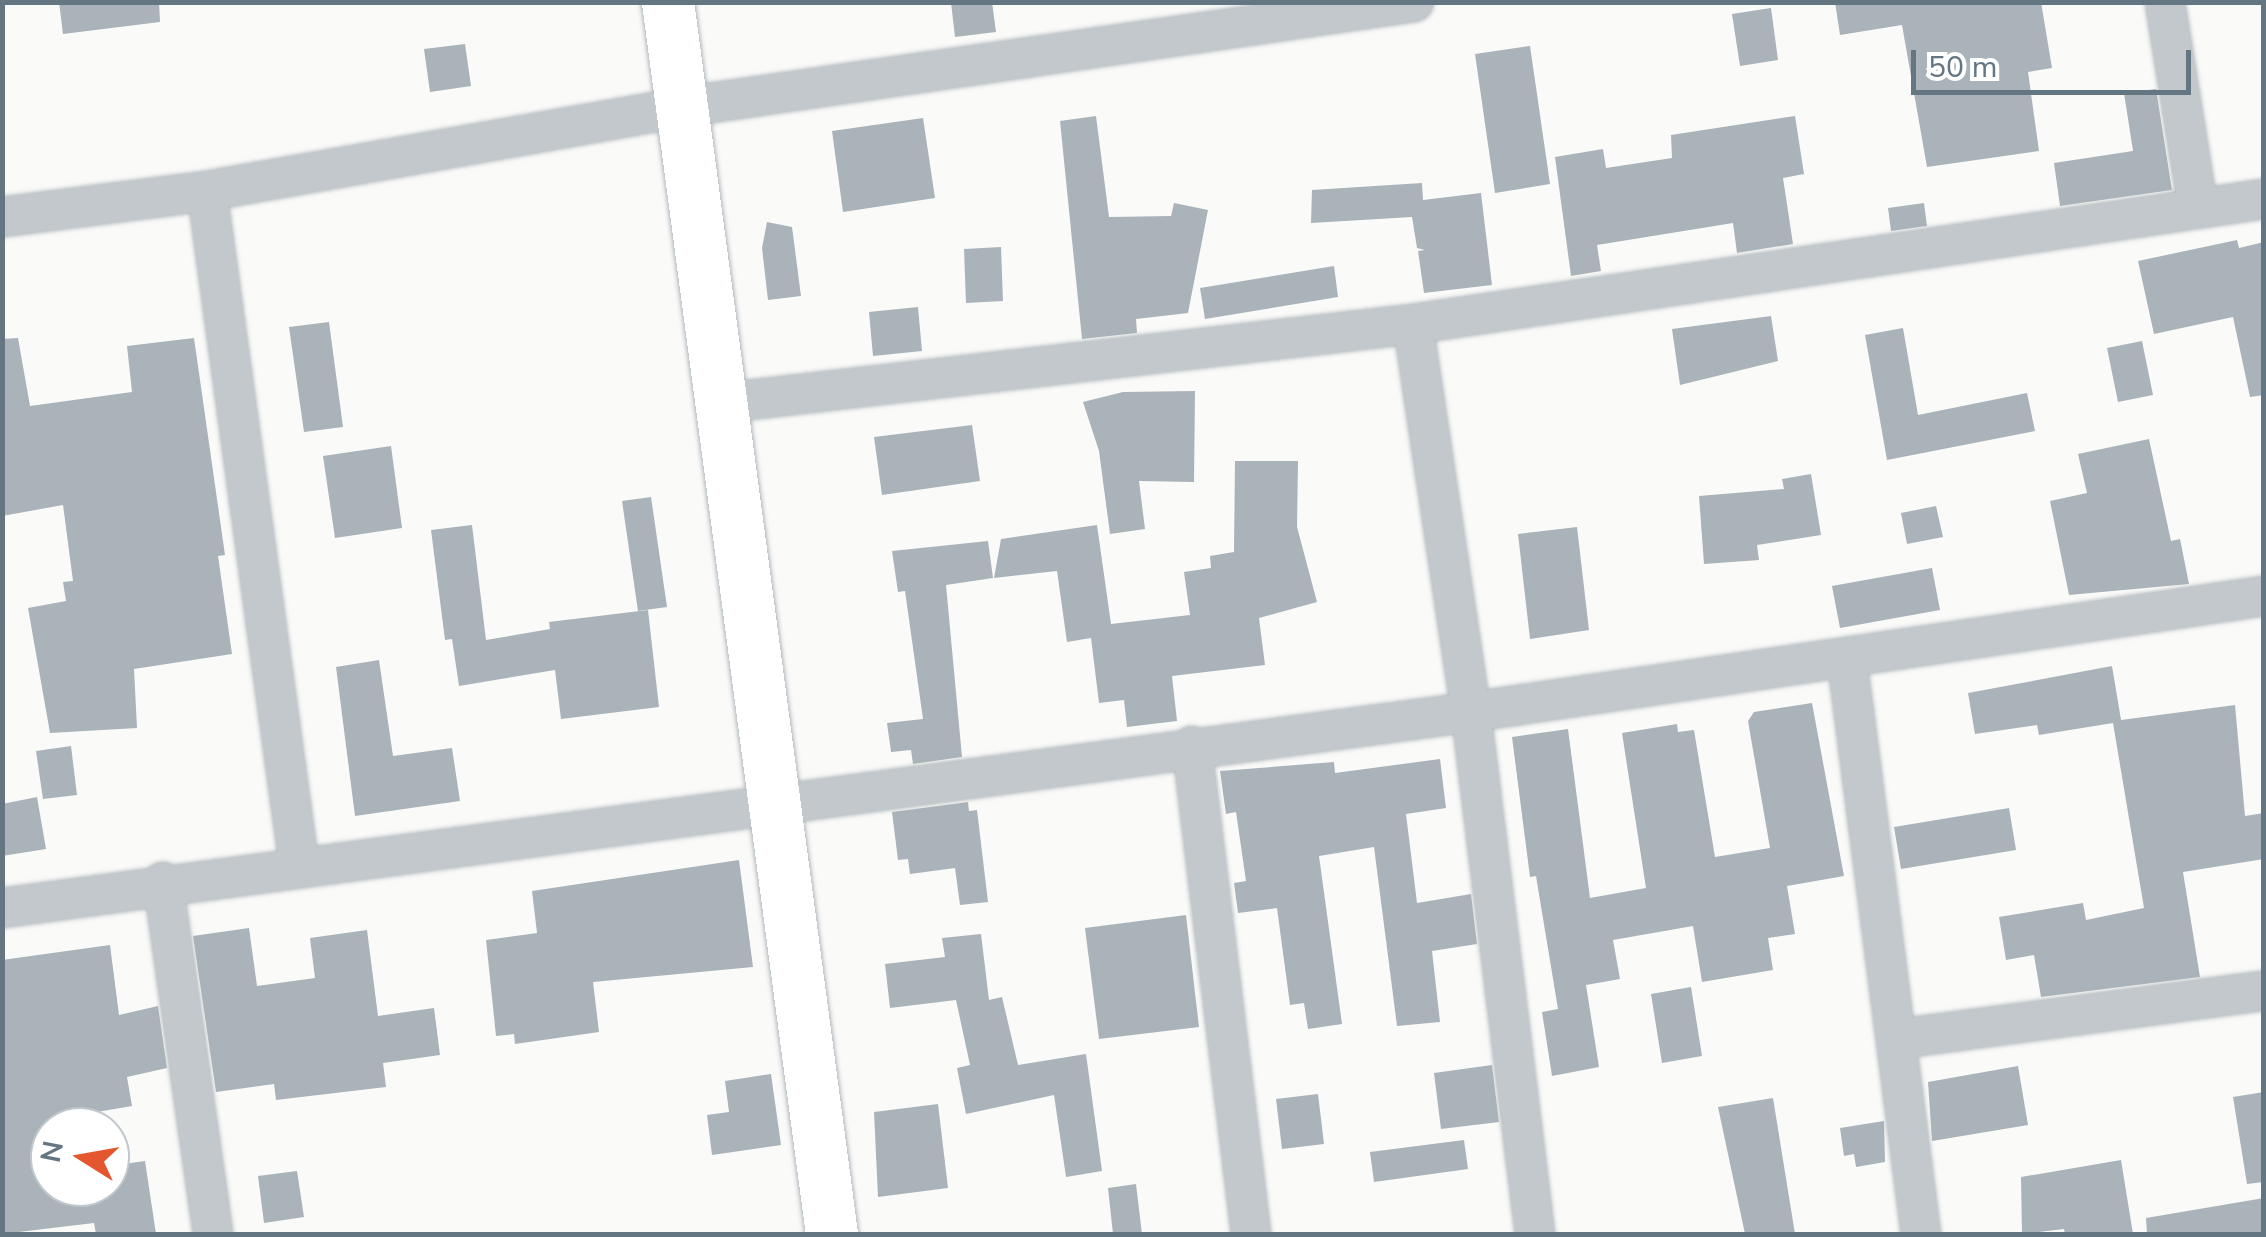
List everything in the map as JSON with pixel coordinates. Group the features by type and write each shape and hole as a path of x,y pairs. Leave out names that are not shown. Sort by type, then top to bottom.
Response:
{"street":[{"path":"668,2 832,1234"},
{"path":"2,217 208,190 682,107 1414,2"},
{"path":"2165,2 2198,207"},
{"path":"208,190 300,864"},
{"path":"722,403 1413,324 2264,199"},
{"path":"1413,324 1471,712 1535,1234"},
{"path":"2,908 163,882 1471,712 2264,596"},
{"path":"1847,658 1921,1234"},
{"path":"1192,746 1251,1234"},
{"path":"163,882 212,1234"},
{"path":"1896,1039 2264,991"}],"building":[{"path":"59,2 159,2 160,22 63,34"},
{"path":"951,2 992,2 996,32 955,37"},
{"path":"1835,2 2041,2 2052,68 2028,72 2039,151 1927,167 1902,25 1840,35"},
{"path":"1771,8 1778,60 1740,66 1732,14"},
{"path":"465,44 471,86 430,92 424,49"},
{"path":"1530,46 1550,184 1495,193 1475,54"},
{"path":"2156,89 2172,190 2060,206 2054,163 2133,151 2124,93"},
{"path":"1096,116 1109,217 1171,216 1174,203 1208,210 1188,313 1136,319 1137,333 1082,339 1060,121"},
{"path":"1795,116 1804,174 1783,178 1793,244 1737,253 1733,223 1597,245 1601,271 1571,276 1555,157 1603,149 1606,168 1672,158 1671,135"},
{"path":"923,118 935,198 843,212 832,131"},
{"path":"1422,183 1423,200 1481,193 1492,285 1424,293 1418,251 1425,250 1417,248 1412,217 1311,223 1312,190"},
{"path":"1924,203 1927,226 1891,231 1888,208"},
{"path":"767,222 792,227 801,296 768,300 762,248"},
{"path":"2237,240 2239,248 2264,242 2264,395 2250,397 2233,317 2154,334 2138,261"},
{"path":"1001,247 1003,301 966,303 964,249"},
{"path":"1334,266 1338,297 1205,319 1200,288"},
{"path":"918,307 922,351 873,356 869,312"},
{"path":"1771,316 1778,361 1680,385 1672,329"},
{"path":"329,322 343,427 304,432 289,327"},
{"path":"1903,328 1918,415 2027,393 2035,431 1887,460 1865,335"},
{"path":"18,338 30,406 132,392 127,346 194,338 225,555 218,556 232,654 134,669 137,728 50,733 28,608 66,601 63,582 73,581 63,505 2,516 2,339"},
{"path":"2142,341 2153,395 2118,402 2107,348"},
{"path":"1195,391 1194,482 1139,481 1145,529 1110,534 1099,451 1083,402 1123,392"},
{"path":"972,425 980,481 882,495 874,437"},
{"path":"2149,439 2171,541 2180,539 2189,584 2069,595 2050,501 2087,493 2078,454"},
{"path":"391,446 402,528 335,538 323,456"},
{"path":"1235,461 1298,461 1297,527 1317,602 1259,618 1265,665 1172,676 1177,721 1127,727 1124,700 1099,703 1091,638 1067,642 1057,571 994,578 1001,539 1097,525 1111,624 1190,615 1184,572 1211,568 1210,556 1234,552"},
{"path":"1811,474 1821,535 1757,545 1759,560 1704,564 1699,496 1784,489 1782,479"},
{"path":"651,497 667,607 638,611 622,501"},
{"path":"1936,506 1943,537 1907,544 1901,513"},
{"path":"472,525 486,640 550,629 549,622 648,610 659,707 561,719 555,670 459,686 452,639 445,640 431,530"},
{"path":"1577,527 1589,630 1530,639 1518,534"},
{"path":"988,541 993,578 946,585 962,757 913,764 911,750 891,752 887,723 923,719 905,591 898,592 892,551"},
{"path":"1932,568 1940,610 1840,628 1832,586"},
{"path":"379,660 393,756 452,748 460,801 355,816 336,667"},
{"path":"2112,666 2121,720 2235,705 2245,816 2264,813 2264,859 2183,872 2200,977 2041,997 2034,955 2006,960 1999,917 2083,903 2086,920 2144,908 2113,723 2039,735 2037,725 1975,734 1968,693"},
{"path":"1812,703 1844,876 1787,886 1795,934 1768,938 1773,970 1702,982 1693,926 1613,940 1620,979 1586,985 1599,1067 1552,1076 1542,1012 1558,1009 1536,876 1530,877 1512,737 1568,729 1590,898 1646,888 1622,733 1677,724 1678,732 1694,730 1715,857 1770,848 1748,721 1754,712"},
{"path":"71,746 77,795 43,799 36,751"},
{"path":"1440,759 1446,808 1406,814 1417,903 1471,894 1477,944 1432,951 1440,1022 1397,1026 1374,847 1319,856 1342,1024 1308,1029 1304,1003 1290,1005 1277,908 1238,913 1234,883 1246,881 1236,812 1226,814 1220,771 1334,762 1335,773"},
{"path":"37,797 46,849 2,856 2,804"},
{"path":"968,802 969,811 977,810 988,902 960,905 955,868 910,874 908,859 898,860 892,812"},
{"path":"2009,808 2016,850 1901,869 1894,827"},
{"path":"739,860 753,967 593,982 599,1032 515,1044 514,1034 496,1036 486,940 537,933 532,891"},
{"path":"1186,915 1199,1027 1099,1039 1085,928"},
{"path":"249,928 257,986 315,978 310,938 367,930 378,1016 434,1008 440,1055 383,1063 386,1087 276,1100 274,1084 216,1092 193,936"},
{"path":"981,934 989,1000 1002,997 1018,1065 1086,1054 1102,1171 1066,1177 1054,1095 966,1114 957,1068 970,1065 956,1000 890,1008 885,964 945,957 942,938"},
{"path":"110,945 119,1015 158,1006 167,1068 127,1077 132,1106 30,1107 30,1207 130,1207 130,1163 145,1161 156,1234 96,1234 94,1223 2,1234 2,960"},
{"path":"1691,987 1702,1056 1662,1063 1651,994"},
{"path":"1492,1065 1499,1122 1441,1129 1434,1073"},
{"path":"2018,1066 2028,1125 1932,1141 1928,1082"},
{"path":"771,1074 781,1145 712,1155 707,1115 729,1112 725,1081"},
{"path":"2264,1092 2264,1182 2247,1184 2233,1097"},
{"path":"1318,1094 1324,1144 1282,1149 1276,1099"},
{"path":"1773,1098 1795,1234 1745,1234 1718,1107"},
{"path":"938,1104 948,1188 878,1197 874,1112"},
{"path":"1884,1121 1885,1162 1856,1167 1854,1154 1844,1156 1840,1128"},
{"path":"1464,1140 1468,1169 1374,1182 1370,1152"},
{"path":"2121,1160 2133,1234 2065,1234 2064,1229 2022,1234 2021,1177"},
{"path":"297,1171 304,1217 264,1223 258,1176"},
{"path":"1136,1184 1142,1234 1113,1234 1108,1188"},
{"path":"2264,1198 2264,1234 2147,1234 2146,1218"}]}
